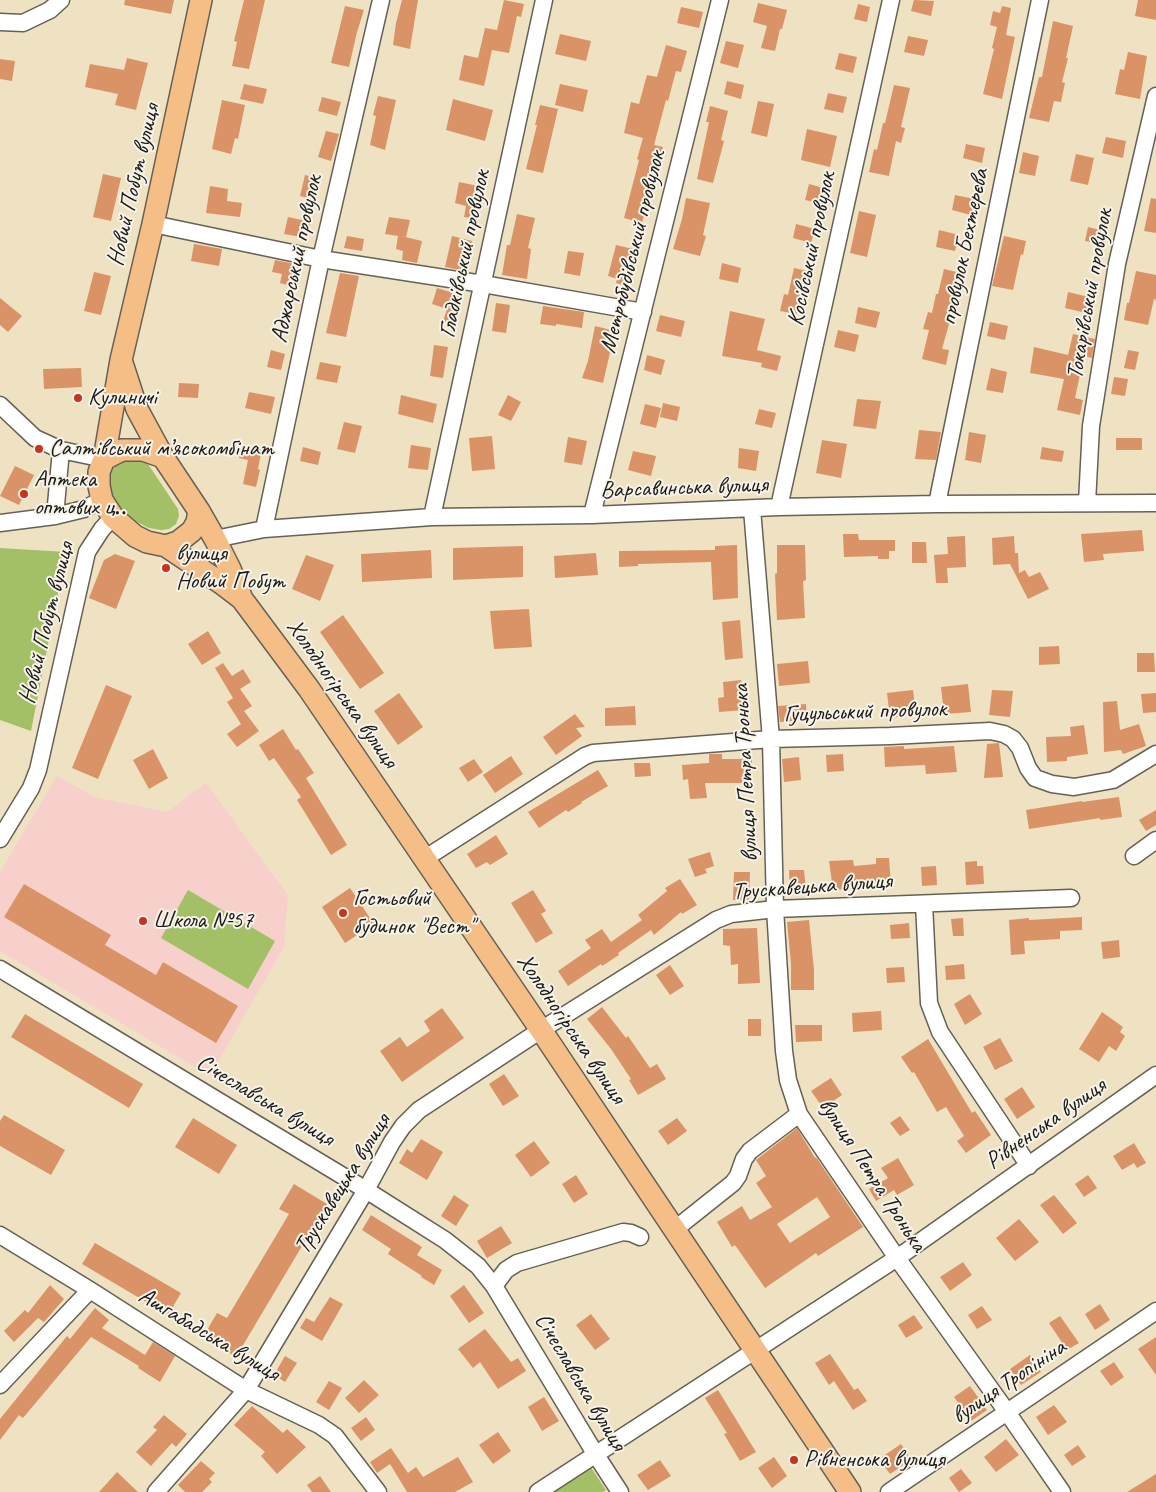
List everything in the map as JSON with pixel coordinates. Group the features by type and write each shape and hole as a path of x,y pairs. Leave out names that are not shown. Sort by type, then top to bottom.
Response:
{"main road":[{"name":"Новий Побут вулиця","path":"108,508 99,486 99,472 104,459 120,360 153,224 199,10"},
{"path":"108,508 135,536 147,542 166,546 178,542 192,531 197,522 199,511 162,457 137,409 120,360"},
{"path":"104,459 122,450 143,450 162,457"},
{"name":"Холодногірська вулиця","path":"199,511 230,570 242,600"},
{"name":"Холодногірська вулиця","path":"166,546 221,583 242,600 309,689 541,1030 850,1492"}],"street":[{"path":"0,22 23,23 50,10 61,0"},
{"name":"Аджарський провулок","path":"264,529 321,259 381,0"},
{"name":"Гладківський провулок","path":"432,517 544,0"},
{"name":"Метробудівський провулок","path":"592,515 720,0"},
{"name":"Косівський провулок","path":"780,507 891,0"},
{"name":"провулок Бехтерєва","path":"937,504 1040,0"},
{"name":"Токарівський провулок","path":"1087,503 1091,426 1116,273 1156,96"},
{"path":"153,224 321,259 483,284 642,312"},
{"path":"0,405 35,438 61,450 104,459"},
{"path":"55,516 61,450"},
{"name":"Варсавинська вулиця","path":"215,539 264,529 432,517 592,515 780,507 1156,503"},
{"path":"0,523 55,516 84,509 108,508"},
{"name":"Новий Побут вулиця","path":"0,839 31,788 38,770 87,552 102,529 108,508"},
{"name":"вулиця Петра Тронька","path":"752,508 771,739 775,909 784,1051 788,1080 800,1114 897,1258 1062,1492"},
{"name":"Гуцульський провулок","path":"424,859 585,756 610,750 771,739 990,731 1004,734 1013,739 1020,748 1028,768 1035,778 1052,784 1074,788 1113,780 1156,754"},
{"path":"1134,856 1156,840"},
{"name":"Трускавецька вулиця","path":"156,1492 246,1390 403,1126 420,1110 541,1030 716,920 730,914 775,909 1071,898"},
{"path":"924,904 929,1004 940,1032 1029,1166"},
{"name":"Січеславська вулиця","path":"0,969 366,1190 445,1240 478,1266 494,1286 620,1492"},
{"name":"Рівненська вулиця","path":"538,1492 897,1258 1156,1075"},
{"path":"674,1230 733,1183 750,1150 800,1114"},
{"path":"494,1286 506,1270 517,1263 623,1232 640,1236"},
{"name":"Ашгабадська вулиця","path":"0,1234 246,1390 319,1425 335,1436 378,1492"},
{"path":"0,1385 90,1290"},
{"name":"вулиця Тропініна","path":"889,1492 1156,1311"}],"shaded area":[{"name":"Школа №57","path":"57,776 95,797 167,812 206,783 288,895 284,947 210,1076 0,951 0,872"}],"green space":[{"path":"139,459 148,464 178,509 179,516 176,524 169,529 149,528 135,521 123,512 109,490 107,479 111,468 118,461"},
{"path":"0,548 66,552 31,731 0,720"},
{"path":"188,890 275,941 248,989 161,938"},
{"path":"588,1463 606,1490 603,1492 543,1492"}],"building":[{"path":"125,0 174,0 171,14 124,5"},
{"path":"244,0 265,0 249,69 232,66 237,42 234,41"},
{"path":"402,0 418,0 410,49 393,45"},
{"path":"504,0 524,4 521,17 517,16 509,53 492,50 484,86 459,80 464,55 478,58 485,28 497,30"},
{"path":"914,0 934,1 931,16 911,11"},
{"path":"1138,0 1156,0 1156,20 1135,16"},
{"path":"758,3 787,10 775,51 761,48 767,26 753,22"},
{"path":"858,4 870,7 867,22 854,19"},
{"path":"345,6 364,10 349,67 331,63"},
{"path":"1002,6 1011,8 1006,35 1015,37 1002,99 983,94 994,49 992,48 997,27 990,25 993,11 1000,13"},
{"path":"681,7 703,12 699,28 677,23"},
{"path":"1053,21 1073,26 1062,82 1065,83 1061,102 1054,101 1049,122 1029,118 1039,77 1042,77"},
{"path":"560,34 591,41 586,61 555,54"},
{"path":"908,36 928,40 924,56 904,52"},
{"path":"726,41 744,45 738,68 720,63"},
{"path":"666,45 687,51 681,72 676,71 654,145 663,147 642,223 624,218 643,138 624,133 631,102 639,104 647,75 657,77"},
{"path":"1128,52 1147,56 1140,99 1115,94 1120,69 1124,70"},
{"path":"839,53 857,57 853,73 835,69"},
{"path":"127,58 148,63 136,110 115,105 118,94 85,87 90,64 124,70"},
{"path":"0,59 15,61 12,81 0,79"},
{"path":"727,81 744,85 741,99 724,94"},
{"path":"244,84 267,89 263,104 240,99"},
{"path":"560,84 588,90 583,112 555,105"},
{"path":"894,85 910,88 901,127 905,128 901,143 896,141 889,176 869,172 874,149 877,150 883,123 885,123"},
{"path":"828,93 847,97 843,113 824,109"},
{"path":"378,96 396,100 385,150 370,145 376,116 373,115"},
{"path":"322,97 341,102 337,116 318,111"},
{"path":"453,99 493,110 485,141 446,130"},
{"path":"222,100 245,105 238,139 235,138 231,154 212,149"},
{"path":"758,101 774,104 767,137 751,133"},
{"path":"540,105 558,109 543,173 526,169"},
{"path":"710,106 728,111 721,140 724,141 713,183 697,179 709,122 706,122"},
{"path":"807,129 837,136 830,167 801,160"},
{"path":"326,131 339,134 331,161 318,157"},
{"path":"1106,137 1126,141 1123,158 1102,153"},
{"path":"966,144 985,148 982,163 963,158"},
{"path":"1023,152 1039,156 1035,176 1019,173"},
{"path":"1076,154 1094,158 1088,185 1070,181"},
{"path":"103,174 121,178 111,221 93,217"},
{"path":"305,175 320,179 315,200 300,196"},
{"path":"459,182 483,187 476,219 464,217 466,206 455,203"},
{"path":"809,184 827,189 823,204 805,200"},
{"path":"210,186 228,189 227,201 242,203 240,217 206,213"},
{"path":"955,195 975,199 971,215 952,210"},
{"path":"686,198 710,203 703,235 706,236 700,256 673,249"},
{"path":"1151,198 1156,199 1156,233 1144,231"},
{"path":"859,211 876,215 867,257 850,253"},
{"path":"517,214 535,218 528,248 531,249 527,279 502,275 507,245 510,245"},
{"path":"288,217 311,222 307,238 284,234"},
{"path":"389,217 410,220 406,237 401,236 422,241 417,263 402,260 403,251 396,249 398,236 385,234"},
{"path":"796,224 815,229 811,243 793,238"},
{"path":"1088,227 1108,232 1105,245 1085,241"},
{"path":"939,230 959,235 955,251 936,247"},
{"path":"347,236 364,239 362,251 344,248"},
{"path":"452,236 472,241 465,271 445,267"},
{"path":"1004,236 1026,241 1013,290 992,286"},
{"path":"194,244 222,249 219,266 191,261"},
{"path":"616,245 637,250 628,286 616,283 617,279 608,276"},
{"path":"568,251 584,253 580,276 564,273"},
{"path":"275,260 300,265 294,287 280,283 282,274 272,272"},
{"path":"722,263 741,268 738,283 719,279"},
{"path":"794,268 807,271 797,314 780,311 784,294 788,295"},
{"path":"944,269 961,273 942,349 949,350 946,365 922,359 929,330 923,329 928,312 932,313"},
{"path":"1136,271 1156,275 1156,300 1154,299 1148,325 1124,320"},
{"path":"94,272 111,276 101,315 84,311"},
{"path":"340,273 359,276 346,337 326,333"},
{"path":"437,288 463,296 454,324 443,321 447,309 432,304"},
{"path":"1068,292 1089,297 1086,313 1065,308"},
{"path":"0,298 22,316 8,332 0,325"},
{"path":"496,303 510,305 506,333 492,331"},
{"path":"543,306 584,312 582,328 556,324 556,326 540,324"},
{"path":"858,307 880,312 876,328 855,323"},
{"path":"730,311 765,319 757,350 781,356 777,371 761,367 762,363 722,356"},
{"path":"660,315 685,321 681,337 656,331"},
{"path":"990,322 1008,326 1005,340 987,336"},
{"path":"595,326 615,331 603,383 582,378 588,361"},
{"path":"838,330 859,335 855,352 834,347"},
{"path":"1073,334 1095,339 1092,358 1084,356 1075,398 1083,400 1080,415 1057,410 1064,379 1030,373 1034,347 1068,355"},
{"path":"434,345 448,347 443,378 430,376"},
{"path":"271,350 285,354 281,370 267,367"},
{"path":"1128,350 1139,352 1135,370 1124,368"},
{"path":"647,355 665,360 661,375 644,370"},
{"path":"320,362 341,366 337,383 316,379"},
{"path":"81,368 82,387 44,389 43,369"},
{"path":"991,368 1007,372 1003,393 986,390"},
{"path":"1114,377 1128,379 1125,396 1111,394"},
{"path":"179,383 199,384 198,398 178,397"},
{"path":"249,392 275,397 271,414 245,408"},
{"path":"401,395 437,404 433,423 398,414"},
{"path":"508,395 521,402 511,421 498,415"},
{"path":"857,399 881,401 876,429 853,426"},
{"path":"663,403 680,407 677,421 660,417"},
{"path":"645,404 661,408 656,428 640,424"},
{"path":"759,409 776,413 772,428 755,424"},
{"path":"344,422 362,426 355,453 337,449"},
{"path":"919,430 941,432 936,460 915,459"},
{"path":"969,432 986,435 981,463 965,460"},
{"path":"492,436 495,469 472,471 469,438"},
{"path":"568,437 587,441 582,465 564,462"},
{"path":"1116,438 1142,438 1142,450 1116,450"},
{"path":"822,440 847,444 841,478 816,473"},
{"path":"242,444 262,448 256,487 243,484 248,460 239,458"},
{"path":"411,445 431,448 428,470 408,468"},
{"path":"303,447 321,452 318,465 300,461"},
{"path":"1042,447 1064,451 1062,462 1040,459"},
{"path":"739,448 759,451 756,471 738,468"},
{"path":"633,451 656,456 651,476 628,470"},
{"path":"15,466 34,475 19,505 0,496"},
{"path":"1142,530 1144,551 1103,554 1104,560 1084,562 1081,534"},
{"path":"843,534 858,534 859,540 895,540 895,551 889,551 889,559 878,559 878,556 844,557"},
{"path":"965,536 966,567 947,568 948,583 936,583 934,555 948,554 947,537"},
{"path":"1014,536 1015,553 1018,553 1019,573 1025,570 1029,577 1040,572 1049,589 1028,599 1010,564 993,565 992,538"},
{"path":"912,542 926,542 927,563 912,563"},
{"path":"737,545 738,598 713,600 711,562 638,564 638,566 619,567 619,551 715,550 715,546"},
{"path":"777,545 805,545 806,580 803,581 805,618 777,620 775,574 777,573"},
{"path":"523,546 523,577 453,580 453,548"},
{"path":"431,550 432,578 362,582 361,554"},
{"path":"596,553 598,575 555,578 554,556"},
{"path":"115,554 135,561 116,609 89,598 104,560"},
{"path":"306,555 334,565 320,601 292,589"},
{"path":"529,609 532,647 494,649 490,611"},
{"path":"343,615 384,673 360,689 320,632"},
{"path":"740,620 743,658 725,660 722,622"},
{"path":"208,631 221,653 202,665 188,644"},
{"path":"1059,646 1060,664 1039,665 1039,647"},
{"path":"1137,653 1154,653 1155,672 1137,672"},
{"path":"808,661 810,683 779,686 777,664"},
{"path":"223,663 232,676 243,669 251,682 240,689 252,706 244,711 259,731 237,747 227,734 241,724 227,702 233,698 215,668"},
{"path":"741,680 744,710 719,712 718,698 724,697 723,682"},
{"path":"968,684 971,712 944,714 941,687"},
{"path":"106,685 132,696 98,779 72,768"},
{"path":"913,690 916,714 890,718 887,693"},
{"path":"992,690 1013,691 1010,717 989,715"},
{"path":"399,693 423,727 398,745 374,711"},
{"path":"1156,693 1156,712 1143,713 1141,694"},
{"path":"1117,701 1120,730 1139,724 1146,746 1123,754 1121,750 1104,752 1103,702"},
{"path":"806,704 807,720 780,722 778,706"},
{"path":"635,706 636,725 605,726 605,708"},
{"path":"575,714 585,727 576,728 582,736 556,755 543,737"},
{"path":"1084,725 1088,754 1067,757 1067,761 1047,762 1046,737 1071,736 1070,727"},
{"path":"283,729 314,773 306,778 347,845 331,855 297,800 301,797 274,758 269,761 259,745"},
{"path":"999,743 1003,777 984,778 987,744"},
{"path":"904,746 904,749 954,746 957,772 926,774 925,765 885,767 884,747"},
{"path":"153,749 168,778 149,789 133,760"},
{"path":"709,754 722,754 722,759 752,759 752,783 705,783 707,798 690,799 688,779 683,780 682,765 709,763"},
{"path":"843,754 844,771 827,772 826,755"},
{"path":"511,756 523,774 495,793 483,775"},
{"path":"799,757 801,780 784,782 782,759"},
{"path":"474,759 483,772 468,782 459,768"},
{"path":"634,763 650,763 651,776 635,777"},
{"path":"598,770 608,786 539,828 528,812"},
{"path":"1119,797 1122,817 1100,820 1100,818 1029,829 1026,810"},
{"path":"1156,810 1156,825 1146,831 1139,820"},
{"path":"496,835 508,854 490,865 487,862 476,868 467,854"},
{"path":"710,852 714,866 705,869 707,873 695,877 688,859"},
{"path":"876,858 889,858 891,886 833,890 829,861 853,860 854,866 876,864"},
{"path":"977,861 977,866 983,866 984,884 966,885 965,862"},
{"path":"936,866 937,885 922,886 921,867"},
{"path":"789,870 804,870 806,891 790,892"},
{"path":"734,872 750,872 749,900 733,900"},
{"path":"680,879 697,905 682,914 681,912 654,935 651,930 618,953 619,955 602,966 601,964 568,986 558,971 591,948 585,940 602,929 611,942 642,920 638,915 667,891 665,888"},
{"path":"24,884 111,935 105,945 156,975 163,962 238,1006 216,1043 4,917"},
{"path":"350,888 374,924 345,943 322,907"},
{"path":"533,890 546,911 541,914 553,933 536,943 511,903"},
{"path":"1082,917 1082,930 1060,931 1060,939 1024,941 1025,954 1011,955 1009,920"},
{"path":"963,918 964,936 953,936 951,919"},
{"path":"809,920 814,990 791,990 791,964 787,922"},
{"path":"909,923 910,938 891,939 890,925"},
{"path":"757,928 760,983 738,984 738,964 731,965 730,946 723,945 723,929"},
{"path":"1119,940 1120,957 1103,959 1101,942"},
{"path":"964,964 965,979 946,980 945,966"},
{"path":"670,965 684,986 670,995 656,975"},
{"path":"904,967 905,982 887,983 886,968"},
{"path":"970,994 982,1014 965,1025 954,1004"},
{"path":"602,1007 626,1038 628,1036 650,1068 657,1064 666,1079 638,1095 629,1080 631,1079 611,1049 587,1019"},
{"path":"442,1008 464,1038 402,1082 380,1051 400,1037 407,1047 430,1031 424,1021"},
{"path":"881,1011 882,1030 853,1032 852,1013"},
{"path":"1102,1012 1123,1027 1120,1032 1125,1036 1116,1051 1109,1046 1099,1062 1079,1049"},
{"path":"25,1014 143,1084 129,1108 11,1037"},
{"path":"748,1019 761,1019 761,1036 748,1036"},
{"path":"795,1025 822,1025 822,1041 796,1042"},
{"path":"1000,1038 1013,1061 995,1070 983,1047"},
{"path":"928,1039 972,1113 975,1111 991,1135 966,1153 957,1141 964,1136 946,1107 937,1112 914,1072 912,1073 901,1057"},
{"path":"504,1074 519,1096 503,1106 489,1084"},
{"path":"831,1078 842,1095 823,1108 811,1091"},
{"path":"1022,1087 1035,1107 1017,1119 1004,1099"},
{"path":"4,1115 65,1150 51,1175 0,1146 0,1121"},
{"path":"900,1116 910,1130 900,1136 890,1123"},
{"path":"193,1118 237,1145 219,1174 175,1147"},
{"path":"677,1118 687,1131 668,1145 658,1131"},
{"path":"797,1128 815,1158 863,1227 818,1256 816,1253 765,1288 735,1245 732,1247 717,1222 742,1206 750,1220 772,1207 756,1183 766,1176 756,1160","holes":["817,1197 830,1217 790,1243 777,1224"]},
{"path":"421,1139 443,1152 427,1180 399,1163 407,1149 412,1153"},
{"path":"534,1141 550,1163 531,1177 515,1155"},
{"path":"1134,1143 1146,1163 1137,1168 1134,1163 1122,1170 1113,1156"},
{"path":"898,1158 914,1185 897,1195 894,1190 876,1201 869,1189 888,1178 881,1168"},
{"path":"576,1175 588,1194 574,1203 562,1184"},
{"path":"1088,1175 1097,1188 1084,1197 1075,1184"},
{"path":"294,1184 327,1204 236,1357 203,1337 217,1313 227,1318 289,1214 279,1209"},
{"path":"454,1195 469,1205 456,1226 441,1216"},
{"path":"1054,1195 1077,1223 1063,1234 1040,1205"},
{"path":"371,1215 422,1247 417,1255 442,1270 434,1285 388,1254 391,1249 362,1230"},
{"path":"1019,1219 1039,1242 1015,1261 996,1238"},
{"path":"501,1226 512,1243 487,1258 477,1241"},
{"path":"95,1243 181,1293 168,1315 82,1264"},
{"path":"963,1262 972,1275 950,1291 940,1277"},
{"path":"50,1285 64,1299 44,1322 38,1318 14,1342 4,1331 25,1310 28,1313"},
{"path":"464,1285 484,1313 469,1323 450,1296"},
{"path":"330,1297 343,1304 322,1341 300,1328 306,1318 314,1322"},
{"path":"1100,1304 1110,1320 1095,1330 1085,1314"},
{"path":"982,1306 992,1320 977,1329 968,1315"},
{"path":"95,1308 109,1320 102,1328 145,1355 153,1342 175,1356 160,1382 138,1368 139,1366 91,1337 23,1418 19,1415 0,1440 0,1419 67,1336 70,1339"},
{"path":"591,1314 610,1339 595,1350 576,1325"},
{"path":"914,1315 923,1328 906,1338 898,1325"},
{"path":"1060,1316 1079,1343 1067,1350 1049,1323"},
{"path":"485,1329 511,1362 518,1358 526,1371 498,1389 480,1362 473,1368 458,1349"},
{"path":"1156,1337 1156,1375 1138,1349"},
{"path":"830,1354 854,1390 858,1388 867,1401 853,1410 834,1381 829,1385 815,1363"},
{"path":"1030,1355 1041,1372 1021,1385 1010,1369"},
{"path":"285,1356 297,1363 285,1382 274,1375"},
{"path":"1114,1362 1124,1377 1111,1386 1100,1371"},
{"path":"364,1380 379,1395 359,1413 345,1398"},
{"path":"329,1381 342,1388 329,1410 316,1402"},
{"path":"970,1386 987,1410 971,1421 954,1397"},
{"path":"718,1390 756,1452 740,1461 724,1434 727,1433 705,1398"},
{"path":"544,1397 559,1421 542,1431 528,1407"},
{"path":"1054,1405 1067,1422 1048,1435 1036,1417"},
{"path":"252,1406 283,1433 287,1429 306,1447 277,1474 261,1456 265,1452 234,1425"},
{"path":"164,1415 187,1434 176,1447 172,1443 151,1466 136,1452 157,1430 153,1427"},
{"path":"366,1417 375,1430 361,1441 351,1428"},
{"path":"498,1432 511,1451 493,1464 479,1445"},
{"path":"1006,1439 1019,1455 996,1472 984,1457"},
{"path":"901,1444 911,1460 890,1474 879,1459"},
{"path":"1078,1445 1086,1457 1072,1466 1064,1455"},
{"path":"391,1448 408,1473 416,1467 423,1477 458,1457 473,1482 455,1492 407,1492 390,1464 377,1473 370,1462"},
{"path":"774,1457 787,1476 772,1488 758,1468"},
{"path":"660,1460 671,1476 648,1490 637,1475"},
{"path":"201,1461 215,1473 209,1479 212,1482 202,1492 185,1492 178,1485"},
{"path":"961,1469 972,1483 959,1492 949,1478"},
{"path":"117,1472 138,1492 99,1492"},
{"path":"1156,1474 1156,1492 1127,1492"},
{"path":"320,1476 331,1492 312,1492 307,1485"}],"place":[{"name":"Кулиничі","path":"78,398"},
{"name":"Салтівський м’ясокомбінат","path":"39,449"},
{"name":"Аптека оптових ц‥","path":"24,494"},
{"name":"вулиця Новий Побут","path":"166,568"},
{"name":"Гостьовий будинок \"Вест\"","path":"343,913"},
{"name":"Школа №57","path":"143,921"},
{"name":"Рівненська вулиця","path":"794,1460"}]}
